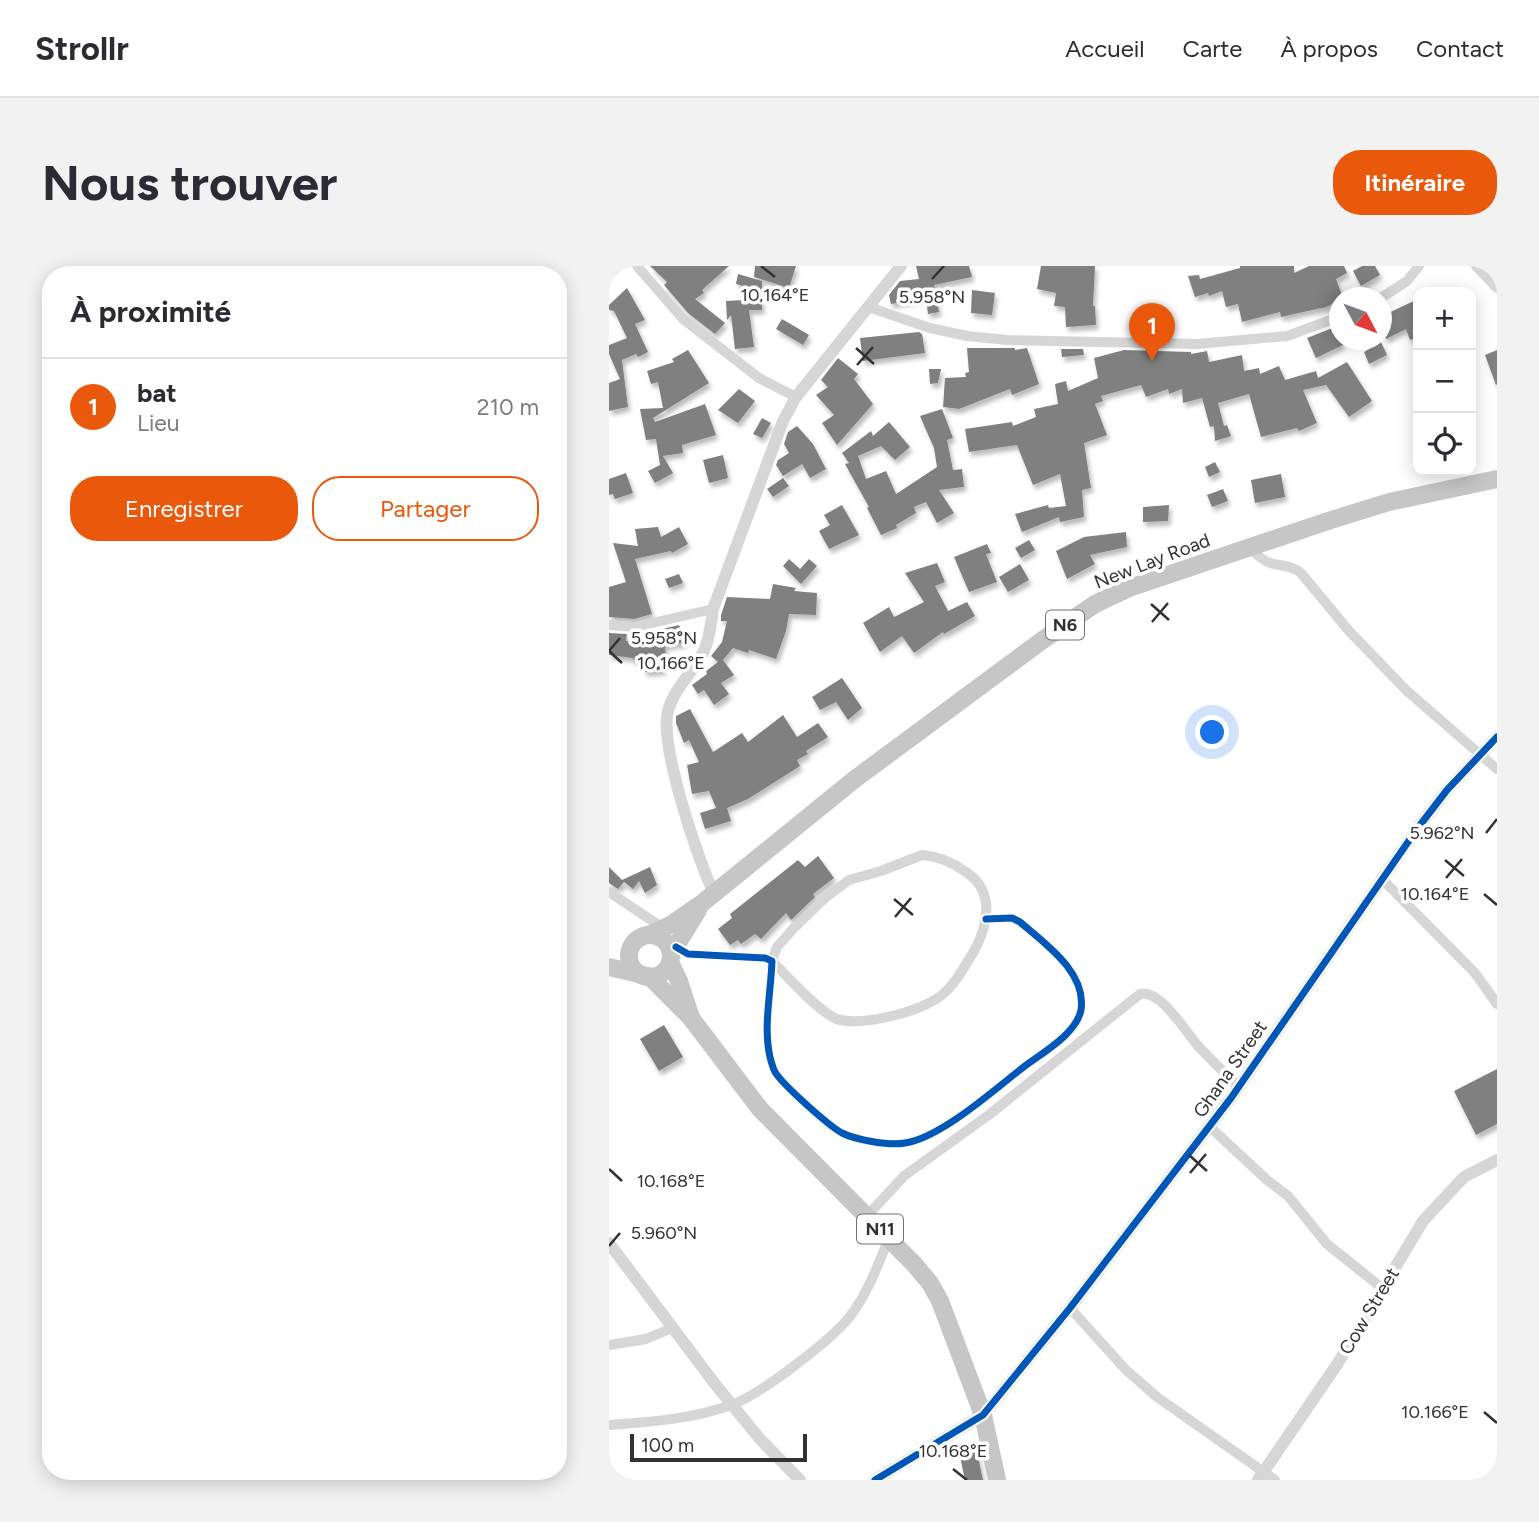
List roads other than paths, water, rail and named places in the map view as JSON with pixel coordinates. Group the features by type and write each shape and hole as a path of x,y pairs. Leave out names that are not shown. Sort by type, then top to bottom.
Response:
{"highway":[{"name":"New Lay Road","path":"708,898 855,779 1095,604 1129,588 1389,502 1497,479"},
{"name":"N6","path":"609,955 631,947 635,941 708,898"},
{"name":"N6","path":"646,976 659,974 666,969 672,954 708,898"},
{"path":"656,931 672,954"},
{"path":"631,947 631,964 646,976"},
{"name":"N11","path":"672,954 691,1018"},
{"path":"609,967 646,976"},
{"name":"N11","path":"646,976 691,1018 760,1109 889,1238 930,1283 940,1301 983,1415 997,1480"}],"street":[{"path":"637,266 683,319 759,378 796,397"},
{"path":"708,898 673,766 666,730 668,710 703,651 713,608 783,421 796,397 901,266"},
{"path":"1392,291 1407,281 1419,266"},
{"path":"1476,266 1497,288"},
{"path":"868,307 930,328 967,336 1007,340 1198,344 1287,336 1329,321"},
{"path":"1251,548 1268,564 1296,569 1301,573 1349,631 1407,691 1497,769"},
{"path":"609,625 635,628 713,608"},
{"name":"Ghana Street","path":"875,1480 983,1415 1070,1308 1239,1087 1381,878 1447,790 1497,737"},
{"path":"672,954 765,958 772,961 821,1009 838,1020 884,1019 922,1006 941,995 958,976 980,943 986,919 986,895 977,879 939,856 922,855 849,880 826,897 792,930 777,947 772,961 768,1032 770,1056 775,1072 842,1133 874,1142 905,1144 928,1135 978,1102 1063,1037 1076,1023 1081,1008 1078,986 1069,966 1020,922 1012,918 986,919"},
{"path":"1381,878 1475,973 1497,1004"},
{"path":"609,892 656,931"},
{"path":"867,1216 904,1176 990,1114 1140,994 1154,997 1171,1012 1198,1046 1239,1087"},
{"path":"1209,1126 1267,1181 1288,1196 1327,1244 1382,1288"},
{"name":"Cow Street","path":"1261,1476 1338,1363 1423,1221 1464,1177 1497,1160"},
{"path":"609,1425 685,1417 733,1405 784,1373 820,1345 850,1316 871,1282 889,1238"},
{"path":"609,1243 733,1405 784,1466 800,1480"},
{"path":"1070,1308 1126,1370 1157,1397 1261,1476 1275,1480"},
{"path":"609,1345 646,1339 672,1328"}],"waterway":[{"path":"1482,1480 1497,1468"}],"place":[{"name":"bat","path":"1152,361"}]}
